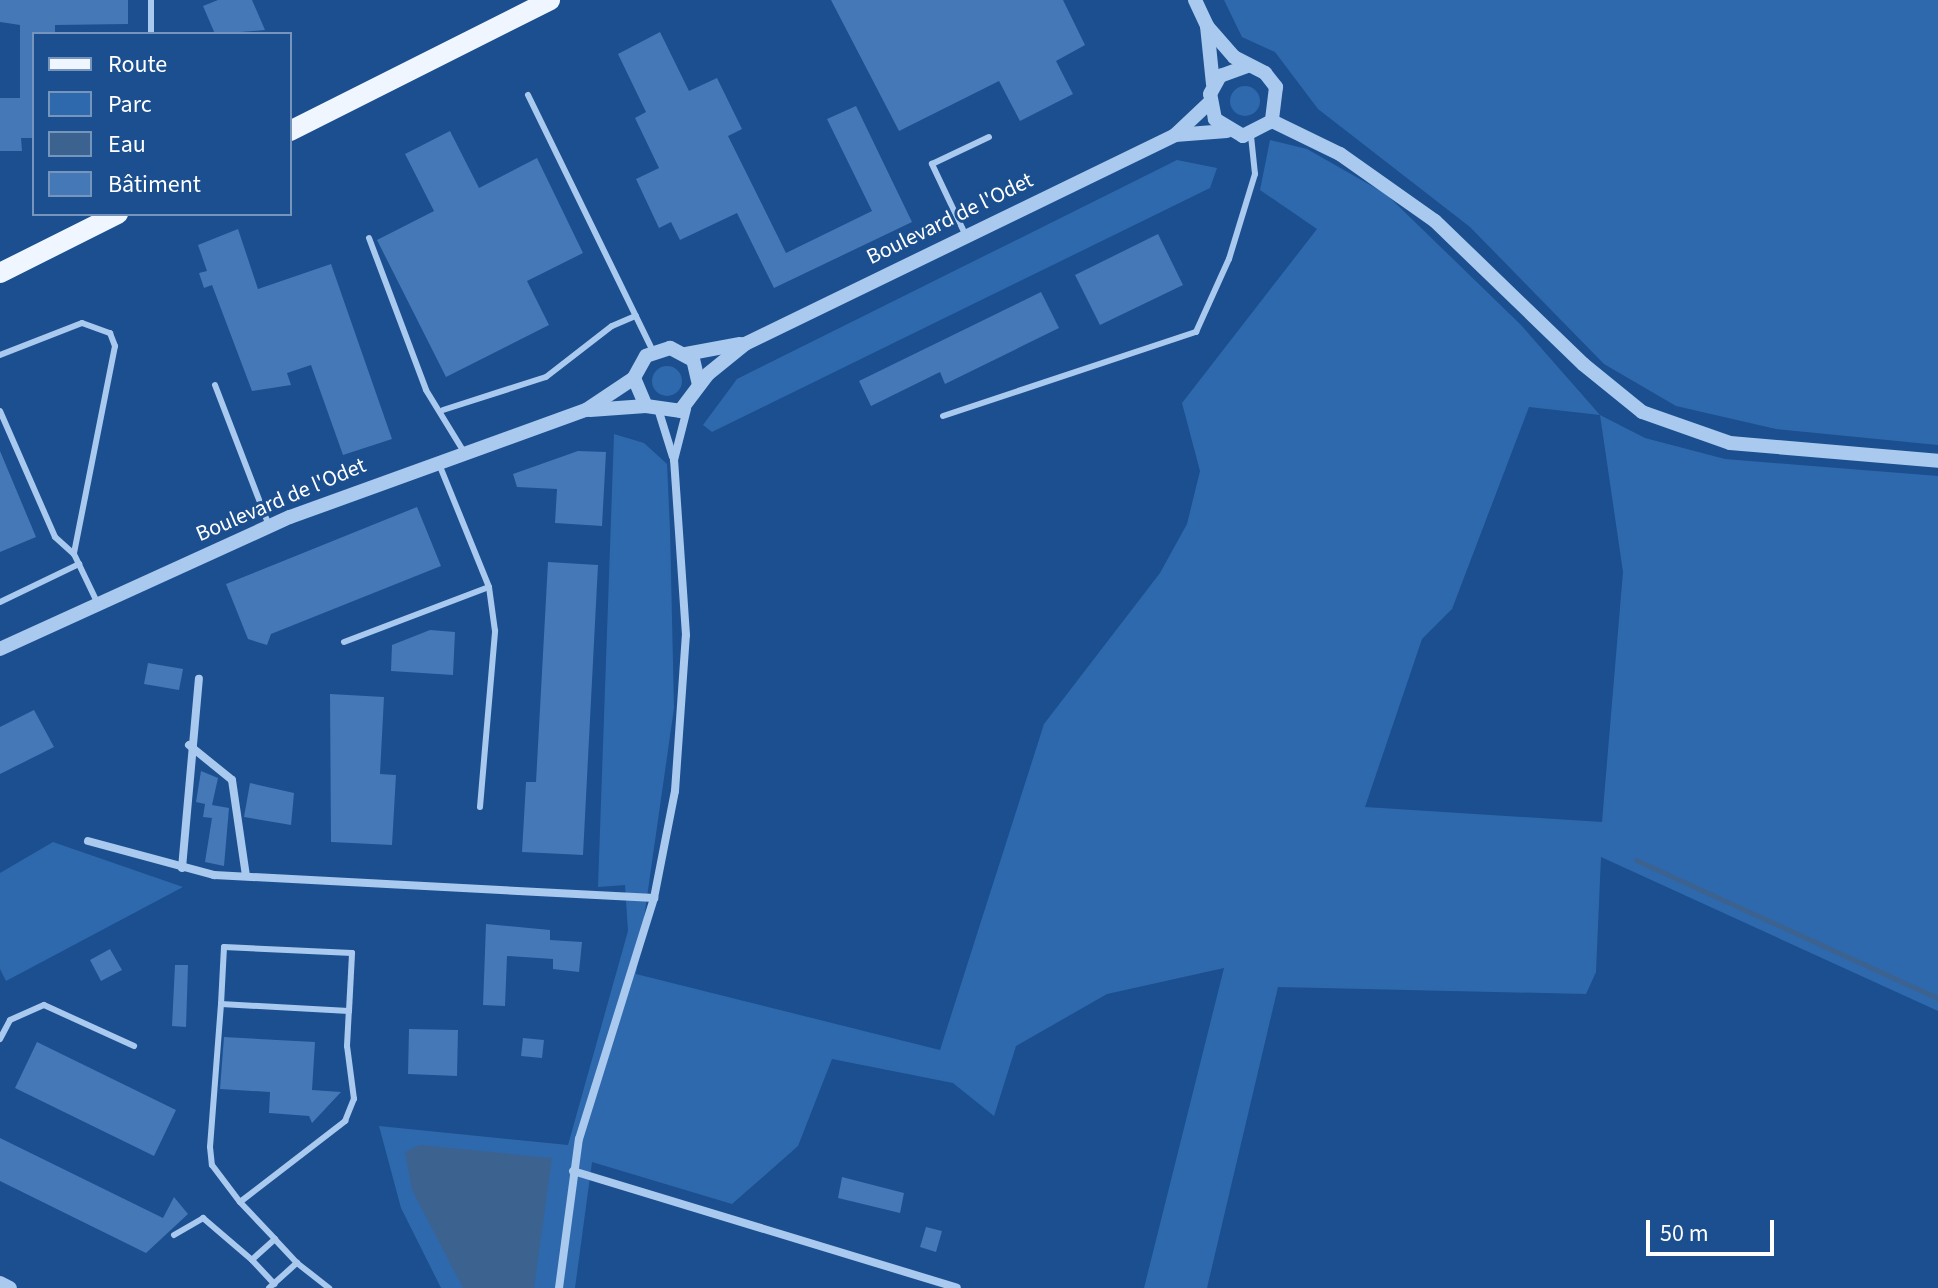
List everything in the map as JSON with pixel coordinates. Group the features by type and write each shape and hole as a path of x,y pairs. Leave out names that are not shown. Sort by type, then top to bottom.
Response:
{"main road":[{"path":"292,130 550,0"},
{"path":"0,271 114,216"}],"street":[{"path":"1195,0 1207,26 1213,84 1209,103 1227,131 1251,135 1272,121 1276,87 1248,66 1207,26"},
{"path":"1213,84 1228,70 1248,66"},
{"name":"Boulevard de l'Odet","path":"586,410 689,405 699,385 745,344 1175,135 1209,103"},
{"path":"1272,121 1340,154 1435,221 1593,373 1642,412 1730,443 1938,461"},
{"name":"Boulevard de l'Odet","path":"1175,135 1227,131"},
{"name":"Boulevard de l'Odet","path":"0,649 269,526 437,461 586,410 634,378 653,351 686,354 745,344"},
{"path":"686,354 699,385"},
{"path":"634,378 653,409 674,460"},
{"path":"559,1288 573,1171 654,898 675,791 685,651 674,460 689,405"},
{"path":"182,868 189,745 199,679"},
{"path":"189,745 232,780 246,876"},
{"path":"88,841 182,868 246,876 654,898"},
{"path":"573,1171 957,1288"},
{"path":"0,1283 10,1288"}],"lane":[{"path":"151,0 151,32"},
{"path":"528,95 653,351"},
{"path":"943,416 1196,332 1229,259 1255,174 1251,135"},
{"path":"966,236 932,164 989,137"},
{"path":"369,238 426,390 443,410 464,452"},
{"path":"443,410 546,377 612,326 636,316"},
{"path":"0,355 82,323 110,333 115,346 74,554"},
{"path":"215,385 269,526"},
{"path":"0,411 55,537 74,554 98,604"},
{"path":"437,461 489,587 495,631 480,807"},
{"path":"0,602 79,564"},
{"path":"344,642 489,587"},
{"path":"240,1202 345,1121 354,1099 349,1011 352,953 224,947 210,1147 212,1165 240,1202 297,1263 329,1288"},
{"path":"221,1004 349,1011"},
{"path":"0,1039 10,1020 44,1005 134,1046"},
{"path":"174,1235 203,1218 252,1260 272,1286 297,1263"},
{"path":"252,1260 275,1239"}],"green space":[{"path":"1224,0 1938,0 1938,445 1776,429 1676,406 1604,364 1470,227 1318,109 1275,52 1242,37"},
{"path":"1245,86 1256,90 1260,101 1256,112 1245,116 1234,112 1230,101 1234,90"},
{"path":"1270,140 1307,149 1386,194 1521,325 1600,415 1645,438 1725,459 1938,476 1938,1011 1601,857 1596,972 1586,994 1278,987 1207,1288 1144,1288 1224,968 1107,994 1016,1046 994,1116 953,1083 832,1059 798,1146 732,1204 592,1162 575,1288 441,1288 401,1208 379,1126 568,1145 628,931 625,885 598,887 614,434 644,443 667,464 670,529 674,708 636,974 940,1050 1044,724 1160,573 1187,524 1200,471 1182,403 1317,229 1260,190","holes":["1529,407 1600,415 1623,572 1602,822 1365,807 1422,639 1452,609"]},
{"path":"1177,160 1217,168 1210,188 712,432 703,425 737,379"},
{"path":"667,366 678,370 682,381 678,392 667,396 656,392 652,381 656,370"},
{"path":"53,842 183,887 6,981 0,969 0,873"}],"water":[{"path":"420,1145 552,1158 534,1288 463,1288 412,1190 405,1152"}],"building":[{"path":"0,0 128,0 128,24 55,25 55,32 32,32 32,138 21,138 22,151 0,151 0,98 20,98 20,25 0,22"},
{"path":"218,0 252,0 265,30 214,32 203,6"},
{"path":"831,0 1063,0 1085,45 1056,61 1073,94 1020,121 999,81 899,131"},
{"path":"660,32 689,91 717,78 742,129 728,136 786,253 872,211 827,119 856,106 912,222 774,288 737,213 680,240 671,222 659,228 636,179 659,168 635,118 646,112 618,54"},
{"path":"450,131 479,188 537,158 583,253 527,281 549,325 446,377 377,240 434,211 405,154"},
{"path":"238,229 258,289 331,264 392,439 343,455 311,365 287,373 291,385 252,391 212,285 204,288 199,273 207,271 198,245"},
{"path":"1158,234 1183,285 1100,325 1075,275"},
{"path":"1041,292 1059,328 945,384 940,372 871,406 859,381"},
{"path":"0,451 36,537 0,552"},
{"path":"578,451 606,452 602,526 555,523 557,489 517,487 513,474"},
{"path":"417,507 441,566 271,634 267,645 248,639 226,584"},
{"path":"548,562 598,565 583,855 522,852 526,782 536,782"},
{"path":"430,630 455,632 453,675 391,671 392,645"},
{"path":"148,663 183,669 179,690 144,684"},
{"path":"330,694 384,697 380,774 396,775 392,845 331,842"},
{"path":"34,710 54,747 0,774 0,727"},
{"path":"201,771 218,778 212,805 229,808 224,866 205,862 212,818 203,817 205,804 196,802"},
{"path":"250,783 294,793 291,825 244,817"},
{"path":"486,924 550,930 550,940 582,942 579,972 553,969 553,959 507,956 505,1006 483,1005"},
{"path":"110,949 122,970 101,981 90,960"},
{"path":"175,965 188,965 186,1027 172,1026"},
{"path":"409,1029 458,1030 457,1076 408,1074"},
{"path":"224,1037 315,1042 312,1090 341,1092 312,1123 309,1116 269,1113 270,1092 220,1089"},
{"path":"523,1038 544,1040 542,1058 521,1056"},
{"path":"37,1042 176,1110 154,1156 15,1088"},
{"path":"0,1138 163,1218 174,1197 188,1214 146,1253 0,1181"},
{"path":"842,1177 904,1193 900,1213 838,1198"},
{"path":"926,1227 942,1231 936,1252 920,1247"}],"waterway":[{"path":"1636,860 1938,998"}]}
